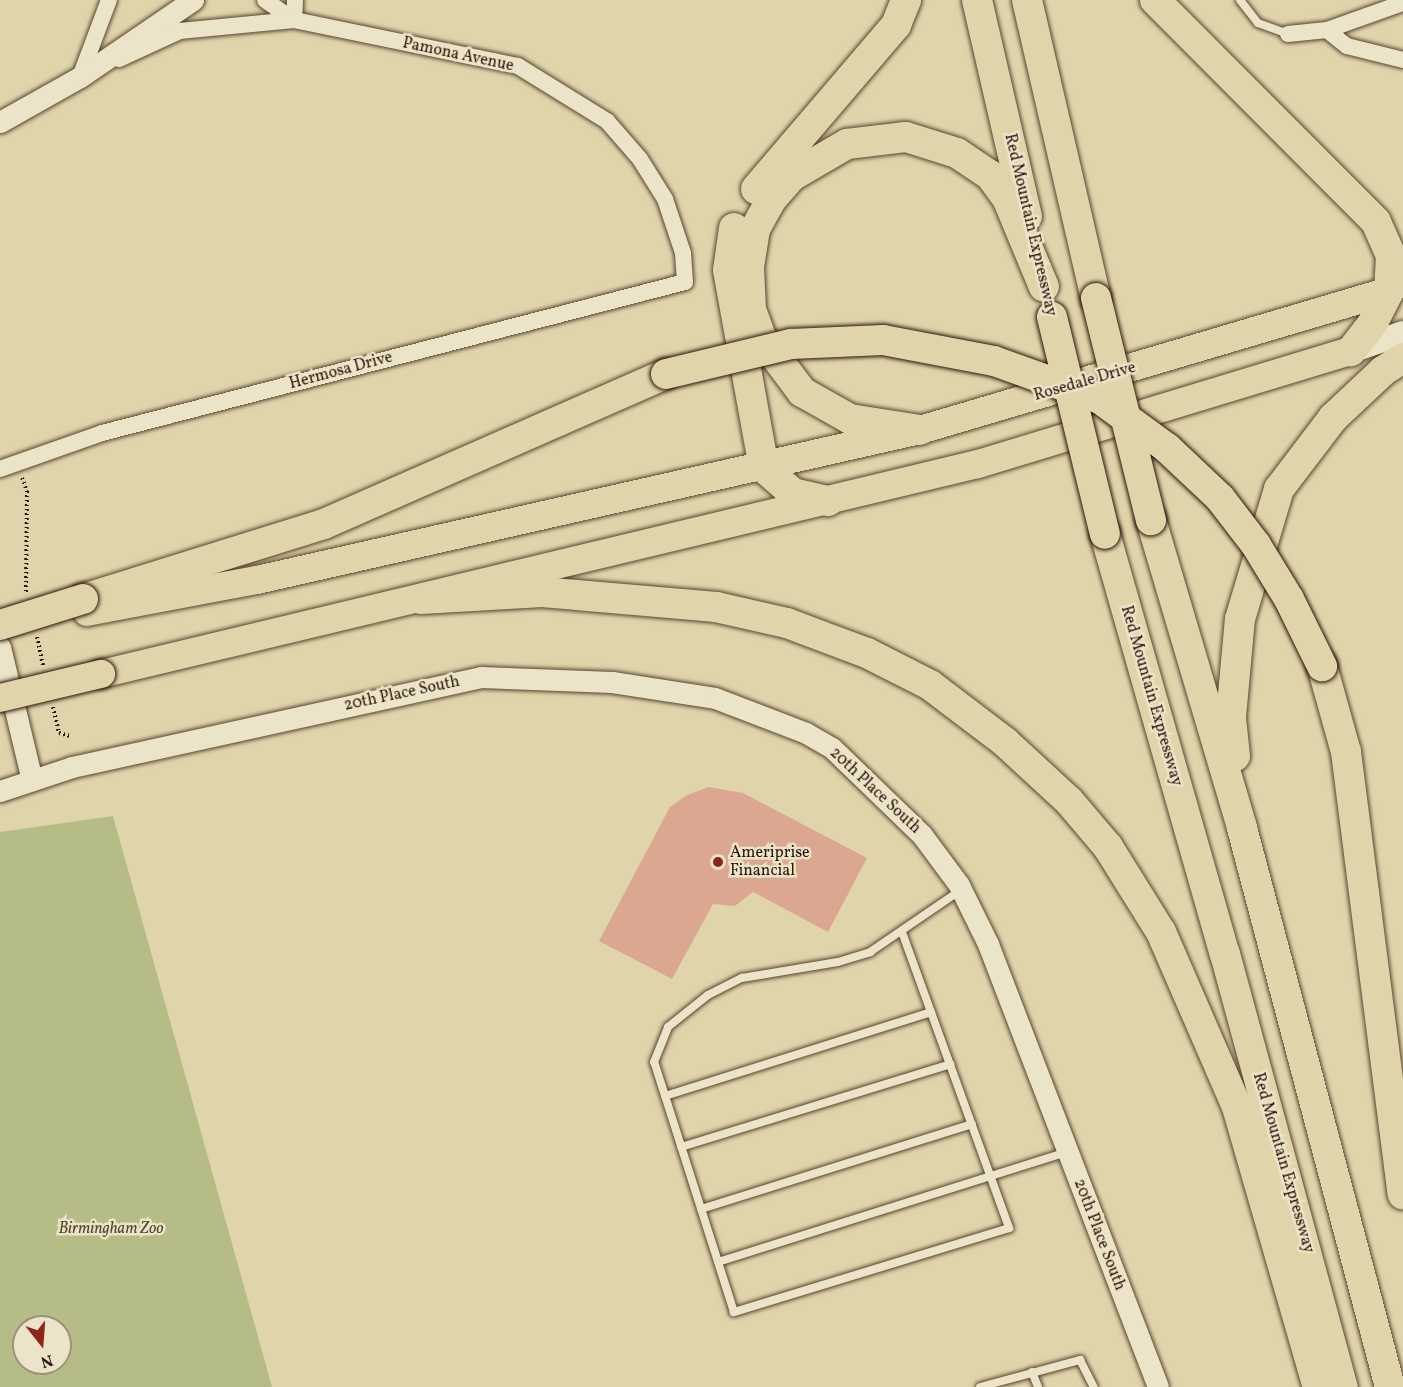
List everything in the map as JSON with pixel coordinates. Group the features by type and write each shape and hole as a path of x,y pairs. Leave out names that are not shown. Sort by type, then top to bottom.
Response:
{"highway":[{"path":"828,501 793,493 764,468 728,270 734,229 749,197 896,25 906,0"},
{"name":"Red Mountain Expressway","path":"977,0 1105,534 1226,954 1343,1387"},
{"path":"1027,0 1096,298 1151,520 1242,828 1390,1387"},
{"path":"0,698 978,464 1351,351 1396,289 1391,255 1376,222 1155,0"},
{"path":"920,430 850,419 802,392 761,337 751,310 749,267 755,229 771,200 792,176 847,144 906,137 957,153 990,175 1007,198 1044,287"},
{"path":"1376,222 1403,234"},
{"name":"Rosedale Drive","path":"0,630 85,606 256,580 764,468 920,430 1396,289"},
{"path":"0,625 85,606 324,524 666,374 791,344 883,340 994,361 1100,399 1167,448 1220,498 1256,545 1289,599 1322,666 1346,752 1403,1194"},
{"path":"1242,828 1231,717 1240,620 1279,489 1333,418 1383,371 1403,358"},
{"path":"421,599 542,592 716,607 787,623 867,653 930,685 1005,742 1069,801 1108,847 1161,932 1237,1107 1318,1387"}],"main road":[{"path":"1351,351 1403,333"}],"street":[{"path":"80,77 109,0"},
{"path":"0,122 80,77 194,0"},
{"name":"Pamona Avenue","path":"265,0 294,20"},
{"path":"294,20 295,0"},
{"path":"1288,34 1327,30 1403,3"},
{"name":"Pamona Avenue","path":"80,77 180,31 294,20 518,66 599,115 640,159 665,199 683,253 685,282"},
{"path":"1327,30 1347,46 1403,60"},
{"name":"Hermosa Drive","path":"8,466 102,433 685,282"},
{"path":"0,647 32,780"},
{"name":"20th Place South","path":"0,791 72,767 481,677 612,682 715,698 806,733 832,748 922,835 962,890 988,944 1158,1387"}],"lane":[{"path":"1240,0 1258,23 1288,34"},
{"path":"902,932 1009,1228 734,1312 654,1062 668,1027 708,995 742,978 838,962 870,951 902,932 962,890"},
{"path":"665,1096 931,1012"},
{"path":"681,1147 950,1064"},
{"path":"701,1209 972,1124"},
{"path":"718,1262 1067,1152"},
{"path":"980,1387 1080,1360 1094,1387"},
{"path":"1032,1372 1038,1387"}],"path":[{"path":"8,466 27,491 24,580"}],"green space":[{"name":"Birmingham Zoo","path":"113,816 272,1387 0,1387 0,832"}],"building":[{"path":"709,787 743,793 867,858 828,932 753,892 735,906 713,904 672,979 599,941 670,807 687,795"}],"place":[{"name":"Ameriprise Financial","path":"718,862"}]}
